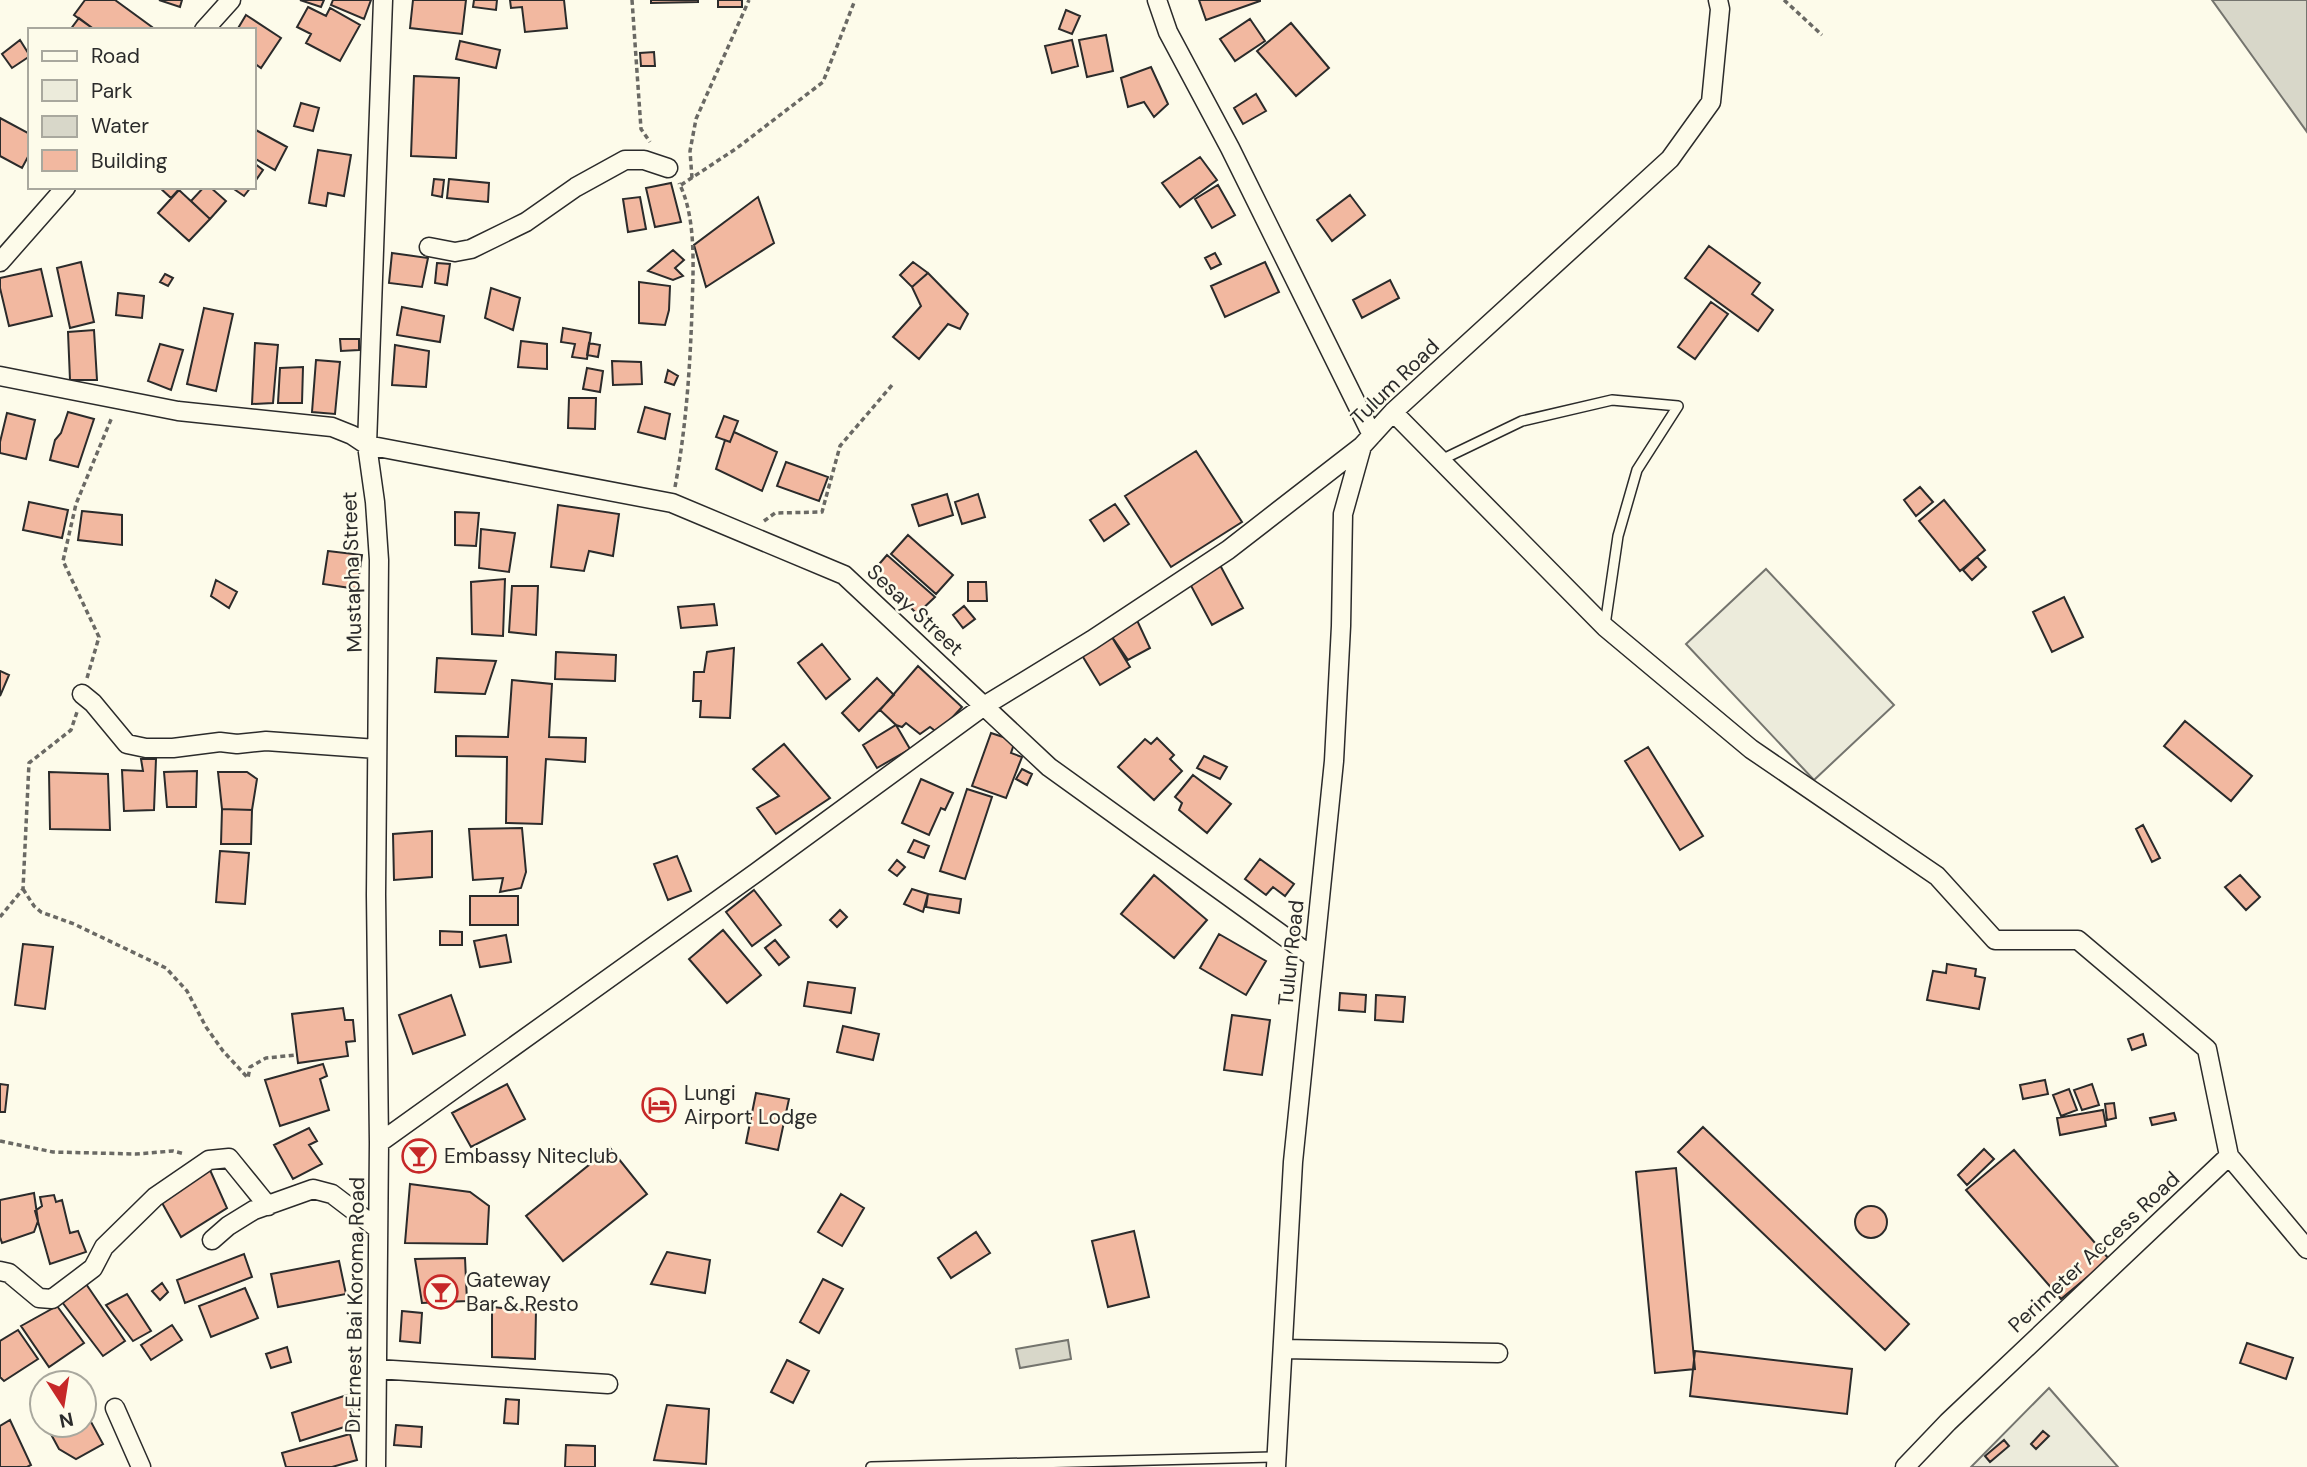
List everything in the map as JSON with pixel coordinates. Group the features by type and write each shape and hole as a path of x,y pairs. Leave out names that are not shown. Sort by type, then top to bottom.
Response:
{"street":[{"path":"206,28 231,0"},
{"name":"Mustapha Street","path":"379,1143 376,895 379,560 367,446 383,0"},
{"path":"1157,0 1168,32 1230,148 1367,440"},
{"name":"Tulum Road","path":"379,1143 985,706 1092,640 1228,550 1367,440 1394,412 1670,159 1712,102 1720,9 1718,0"},
{"path":"429,247 456,252 471,249 526,222 576,187 625,160 644,160 668,168"},
{"path":"0,262 64,189"},
{"name":"Sesay Street","path":"0,376 178,411 332,427 352,435 367,446 672,503 844,575 1049,767 1313,957"},
{"path":"1394,412 1605,626 1751,749 1937,876 1995,940 2078,940 2207,1049 2229,1156 2307,1249"},
{"name":"Tulun Road","path":"1276,1462 1293,1161 1334,761 1343,513 1367,440"},
{"path":"82,694 93,703 127,744 146,748 266,741 377,749"},
{"name":"Dr.Ernest Bai Koroma Road","path":"376,1467 379,1143"},
{"name":"Perimeter Access Road","path":"1905,1467 1957,1413 2229,1156"},
{"path":"0,1271 9,1273 39,1298 52,1299 93,1268 104,1247 155,1197 209,1160 229,1158 268,1206"},
{"path":"212,1240 254,1210 313,1189 332,1194 378,1229"},
{"path":"1283,1349 1498,1353"},
{"path":"377,1369 608,1384"},
{"path":"114,1408 141,1467"}],"lane":[{"path":"1441,460 1522,421 1612,400 1678,406 1637,470 1618,536 1605,626"},
{"path":"871,1467 1276,1462"}],"path":[{"path":"632,0 641,129 681,185 692,230 690,382 672,503"},
{"path":"692,178 690,150 696,119 749,0"},
{"path":"681,185 737,148 823,82 855,0"},
{"path":"1784,0 1822,36"},
{"path":"745,534 775,513 822,512 841,446 892,384"},
{"path":"120,399 76,504 63,561 99,637 71,730 29,762 23,889 41,912 74,924 166,968 187,991 216,1043 248,1078 250,1067 266,1058 296,1055"},
{"path":"0,917 23,889"},
{"path":"0,1141 53,1152 173,1152 188,1154 201,1165"}],"green space":[{"path":"1766,569 1894,705 1814,780 1686,644"},
{"path":"2049,1388 2118,1467 1971,1467"}],"water":[{"path":"2212,0 2307,0 2307,132"},
{"path":"1068,1340 1071,1359 1020,1368 1016,1349"}],"building":[{"path":"85,0 115,0 152,27 92,28 74,15"},
{"path":"159,0 182,0 180,7"},
{"path":"300,0 324,0 321,7"},
{"path":"333,0 371,0 364,19 331,5"},
{"path":"413,0 466,0 462,34 410,28"},
{"path":"474,0 497,0 496,10 473,7"},
{"path":"510,0 564,0 567,28 525,32 522,7 511,8"},
{"path":"651,0 698,0 698,2 651,3"},
{"path":"718,0 742,0 742,7 718,7"},
{"path":"1199,0 1260,0 1260,1 1206,20"},
{"path":"308,7 326,16 330,8 360,25 340,61 306,43 311,34 297,27"},
{"path":"1066,10 1080,16 1072,34 1059,29"},
{"path":"246,15 281,38 261,68 256,64 256,28 238,28"},
{"path":"79,18 92,28 72,28"},
{"path":"1250,19 1265,41 1235,61 1220,39"},
{"path":"1291,23 1329,68 1296,96 1257,51"},
{"path":"1106,35 1113,71 1087,77 1079,40"},
{"path":"20,40 28,57 12,68 2,54"},
{"path":"1072,40 1078,66 1052,73 1045,46"},
{"path":"460,41 500,50 496,68 456,59"},
{"path":"654,52 655,66 641,66 640,53"},
{"path":"1151,67 1168,104 1154,117 1144,102 1128,107 1121,78"},
{"path":"414,76 459,78 456,158 411,156"},
{"path":"1256,94 1266,111 1243,124 1234,108"},
{"path":"301,103 319,108 313,131 294,126"},
{"path":"0,118 28,133 28,157 22,168 0,156"},
{"path":"256,130 287,147 275,170 256,159"},
{"path":"318,150 351,155 344,196 328,193 326,206 309,203"},
{"path":"1200,157 1217,180 1180,207 1162,183"},
{"path":"256,165 263,170 256,180"},
{"path":"434,179 444,180 442,197 432,195"},
{"path":"449,179 489,183 488,202 447,198"},
{"path":"671,183 681,222 655,227 646,188"},
{"path":"1218,185 1235,215 1212,228 1195,199"},
{"path":"161,189 179,189 171,198"},
{"path":"202,189 212,189 226,201 210,219 191,201"},
{"path":"234,189 249,189 244,196"},
{"path":"179,190 210,219 189,241 158,213"},
{"path":"1350,195 1365,215 1332,241 1317,220"},
{"path":"640,197 646,229 628,232 623,199"},
{"path":"758,197 774,243 706,287 694,245"},
{"path":"1709,246 1760,283 1752,294 1773,310 1758,331 1685,278"},
{"path":"673,250 684,260 675,268 683,276 673,280 648,271"},
{"path":"392,253 428,258 422,287 389,283"},
{"path":"1215,253 1221,264 1211,269 1205,258"},
{"path":"81,262 94,322 70,328 57,268"},
{"path":"913,262 928,273 912,287 900,275"},
{"path":"1265,262 1279,292 1225,317 1211,286"},
{"path":"437,263 450,264 447,285 435,283"},
{"path":"41,269 52,316 9,326 0,278"},
{"path":"928,273 968,314 960,329 948,324 919,359 893,337 921,306 912,287"},
{"path":"165,274 173,278 168,286 160,282"},
{"path":"1390,280 1399,298 1362,318 1353,300"},
{"path":"639,282 670,286 665,325 639,323"},
{"path":"491,288 520,298 513,330 485,318"},
{"path":"118,293 144,296 142,318 116,315"},
{"path":"1711,302 1728,314 1695,359 1678,347"},
{"path":"402,307 444,316 440,342 397,335"},
{"path":"204,308 233,314 216,391 187,384"},
{"path":"563,328 591,333 587,359 572,357 575,344 561,342"},
{"path":"94,330 97,380 70,380 68,332"},
{"path":"340,339 359,339 359,350 341,351"},
{"path":"521,341 547,344 547,369 518,367"},
{"path":"255,343 278,345 273,403 252,404"},
{"path":"589,343 600,345 598,357 587,355"},
{"path":"160,344 183,350 171,390 148,381"},
{"path":"395,345 429,351 426,387 392,385"},
{"path":"316,360 340,362 335,414 312,412"},
{"path":"612,361 641,362 642,384 613,385"},
{"path":"303,367 302,403 278,403 280,368"},
{"path":"587,368 603,371 600,392 583,389"},
{"path":"668,370 678,376 674,385 665,382"},
{"path":"569,398 596,398 595,429 568,428"},
{"path":"645,407 670,414 665,439 638,432"},
{"path":"68,412 94,419 78,467 50,460 55,440 61,433"},
{"path":"7,413 35,420 26,459 0,453"},
{"path":"724,416 738,421 730,442 716,437"},
{"path":"734,432 777,452 762,491 716,469 725,440 730,442"},
{"path":"1196,451 1242,522 1171,567 1125,496"},
{"path":"786,462 828,477 819,501 777,486"},
{"path":"1920,487 1933,502 1916,516 1904,500"},
{"path":"947,494 953,515 919,526 912,505"},
{"path":"978,494 985,517 962,524 955,502"},
{"path":"1944,500 1985,550 1960,571 1919,521"},
{"path":"29,502 68,510 62,538 23,530"},
{"path":"1115,504 1129,524 1104,541 1090,520"},
{"path":"558,505 619,514 613,556 589,551 584,571 551,567"},
{"path":"82,511 122,515 122,545 78,540"},
{"path":"455,512 479,513 476,546 455,545"},
{"path":"481,529 515,533 509,572 479,568"},
{"path":"908,535 953,575 936,594 891,554"},
{"path":"328,551 362,555 357,589 323,584"},
{"path":"887,555 935,597 917,614 874,570"},
{"path":"1977,557 1986,567 1972,580 1963,570"},
{"path":"1220,565 1243,608 1212,625 1189,582"},
{"path":"505,579 503,636 472,634 471,582"},
{"path":"216,580 237,592 229,608 211,596"},
{"path":"968,582 986,582 987,601 968,601"},
{"path":"512,586 538,586 536,635 509,632"},
{"path":"2064,597 2083,637 2052,652 2033,612"},
{"path":"714,604 717,625 681,628 678,607"},
{"path":"964,606 975,619 963,628 953,615"},
{"path":"1135,616 1150,648 1128,660 1110,634"},
{"path":"1110,634 1130,667 1100,685 1080,652"},
{"path":"822,644 850,679 826,699 798,663"},
{"path":"734,648 730,718 700,717 701,701 693,701 694,672 704,672 707,652"},
{"path":"556,652 616,655 615,681 555,679"},
{"path":"437,658 496,661 485,694 435,692"},
{"path":"918,666 962,707 938,733 930,727 920,734 906,723 902,727 896,725 880,710"},
{"path":"0,671 9,675 0,696"},
{"path":"877,678 894,695 859,731 842,713"},
{"path":"512,680 552,684 549,737 586,738 585,762 546,759 542,824 506,823 507,757 456,756 456,736 508,737"},
{"path":"2185,721 2252,776 2231,801 2164,746"},
{"path":"896,725 910,749 877,768 863,745"},
{"path":"991,733 1015,741 1011,753 1022,757 1006,798 972,786"},
{"path":"1157,738 1174,755 1170,759 1182,771 1154,800 1118,767 1145,739 1151,744"},
{"path":"784,744 830,798 776,834 757,808 779,796 753,769"},
{"path":"1648,747 1703,836 1680,850 1625,761"},
{"path":"1204,756 1227,767 1220,779 1197,768"},
{"path":"141,759 156,759 154,810 124,811 122,770 143,771"},
{"path":"1022,769 1032,774 1027,785 1016,779"},
{"path":"197,771 196,807 167,807 164,772"},
{"path":"49,772 108,774 110,830 50,829"},
{"path":"218,772 247,772 257,779 252,810 222,809"},
{"path":"1193,775 1231,804 1207,833 1179,810 1182,803 1175,797"},
{"path":"921,779 953,793 945,810 941,808 929,835 902,823"},
{"path":"967,789 992,797 965,879 940,871"},
{"path":"222,809 252,810 251,844 221,844"},
{"path":"2143,825 2160,858 2152,862 2136,829"},
{"path":"522,828 526,872 521,888 500,892 503,878 473,880 469,829"},
{"path":"432,831 432,877 394,880 393,834"},
{"path":"914,840 929,846 924,858 908,852"},
{"path":"220,851 249,853 245,904 216,902"},
{"path":"677,856 691,891 668,900 654,864"},
{"path":"1260,859 1294,884 1285,896 1273,887 1266,895 1245,879"},
{"path":"897,860 905,867 897,876 889,870"},
{"path":"1154,875 1207,920 1174,958 1121,914"},
{"path":"2240,875 2260,897 2246,910 2225,887"},
{"path":"912,889 928,894 923,912 904,904"},
{"path":"754,890 781,925 752,946 726,912"},
{"path":"928,894 961,899 959,913 926,907"},
{"path":"470,896 518,896 518,925 470,925"},
{"path":"840,910 847,917 837,927 830,920"},
{"path":"723,930 761,975 727,1003 689,959"},
{"path":"440,931 462,932 462,945 440,945"},
{"path":"1219,934 1266,961 1246,995 1200,968"},
{"path":"506,935 511,962 480,967 474,941"},
{"path":"775,940 789,957 779,965 765,948"},
{"path":"23,944 53,947 45,1009 15,1005"},
{"path":"1947,964 1976,969 1975,976 1985,978 1979,1009 1927,1000 1933,971 1946,973"},
{"path":"808,982 855,988 851,1013 804,1006"},
{"path":"1340,993 1366,995 1365,1012 1339,1010"},
{"path":"451,995 465,1035 413,1054 399,1015"},
{"path":"1376,995 1405,997 1403,1022 1375,1020"},
{"path":"343,1008 345,1020 353,1020 355,1041 346,1042 348,1056 298,1063 292,1014"},
{"path":"1232,1015 1270,1020 1262,1075 1224,1070"},
{"path":"843,1026 879,1034 873,1060 837,1052"},
{"path":"2143,1034 2146,1045 2132,1050 2128,1039"},
{"path":"323,1064 327,1076 320,1079 329,1110 280,1126 265,1080"},
{"path":"2045,1080 2048,1094 2023,1099 2020,1085"},
{"path":"0,1084 8,1085 5,1112 0,1112"},
{"path":"507,1084 525,1119 471,1147 452,1113"},
{"path":"2092,1084 2099,1105 2082,1110 2074,1090"},
{"path":"2069,1089 2077,1110 2061,1116 2053,1095"},
{"path":"756,1093 789,1099 778,1150 746,1143"},
{"path":"2114,1103 2116,1118 2107,1120 2105,1104"},
{"path":"2103,1110 2106,1126 2060,1135 2057,1118"},
{"path":"2174,1113 2176,1120 2152,1125 2150,1118"},
{"path":"1703,1127 1909,1324 1885,1350 1678,1152"},
{"path":"309,1128 317,1141 309,1145 322,1164 293,1179 274,1145"},
{"path":"610,1148 647,1194 563,1261 526,1216"},
{"path":"1984,1149 1994,1159 1967,1185 1958,1175"},
{"path":"2014,1150 2109,1259 2061,1299 1966,1190"},
{"path":"1676,1168 1695,1369 1655,1373 1636,1172"},
{"path":"210,1170 227,1208 181,1237 161,1201"},
{"path":"410,1184 470,1192 489,1206 487,1244 405,1243"},
{"path":"34,1193 38,1221 34,1232 2,1243 0,1200"},
{"path":"841,1194 864,1208 842,1246 818,1232"},
{"path":"54,1195 56,1202 62,1200 70,1233 78,1231 86,1252 50,1264 35,1211 42,1206 40,1197"},
{"path":"1871,1206 1883,1210 1887,1222 1883,1234 1871,1238 1859,1234 1855,1222 1859,1210"},
{"path":"1134,1231 1149,1297 1108,1307 1092,1241"},
{"path":"976,1232 990,1253 951,1278 938,1258"},
{"path":"667,1252 710,1260 705,1293 651,1284"},
{"path":"244,1254 252,1277 185,1303 177,1280"},
{"path":"465,1258 467,1301 422,1303 415,1259"},
{"path":"339,1261 346,1294 278,1307 271,1274"},
{"path":"823,1279 843,1289 819,1333 800,1322"},
{"path":"84,1281 125,1341 103,1356 59,1298"},
{"path":"162,1283 168,1292 160,1300 152,1291"},
{"path":"245,1288 258,1318 211,1337 199,1306"},
{"path":"127,1294 151,1331 133,1341 106,1305"},
{"path":"57,1306 84,1343 49,1367 21,1326"},
{"path":"492,1307 536,1311 535,1359 492,1357"},
{"path":"402,1311 422,1313 420,1343 400,1341"},
{"path":"172,1325 182,1340 151,1360 141,1345"},
{"path":"18,1330 38,1359 4,1381 0,1377 0,1341"},
{"path":"2247,1343 2293,1358 2286,1379 2240,1363"},
{"path":"287,1347 291,1362 271,1368 266,1354"},
{"path":"1695,1351 1852,1369 1847,1414 1690,1396"},
{"path":"787,1360 809,1371 793,1403 771,1392"},
{"path":"347,1395 357,1423 300,1441 292,1413"},
{"path":"506,1399 519,1400 518,1424 504,1423"},
{"path":"667,1405 709,1409 706,1464 654,1460"},
{"path":"10,1420 31,1465 27,1467 0,1467 0,1426"},
{"path":"396,1425 422,1427 421,1447 394,1445"},
{"path":"2043,1431 2049,1436 2036,1449 2031,1444"},
{"path":"350,1434 357,1460 332,1467 286,1467 282,1453"},
{"path":"98,1435 103,1444 76,1459 59,1449 54,1439 98,1439"},
{"path":"2004,1440 2009,1446 1990,1462 1985,1456"},
{"path":"566,1445 595,1446 595,1467 565,1467"}],"place":[{"name":"Lungi Airport Lodge","path":"659,1105"},
{"name":"Embassy Niteclub","path":"419,1156"},
{"name":"Gateway Bar & Resto","path":"441,1292"}]}
